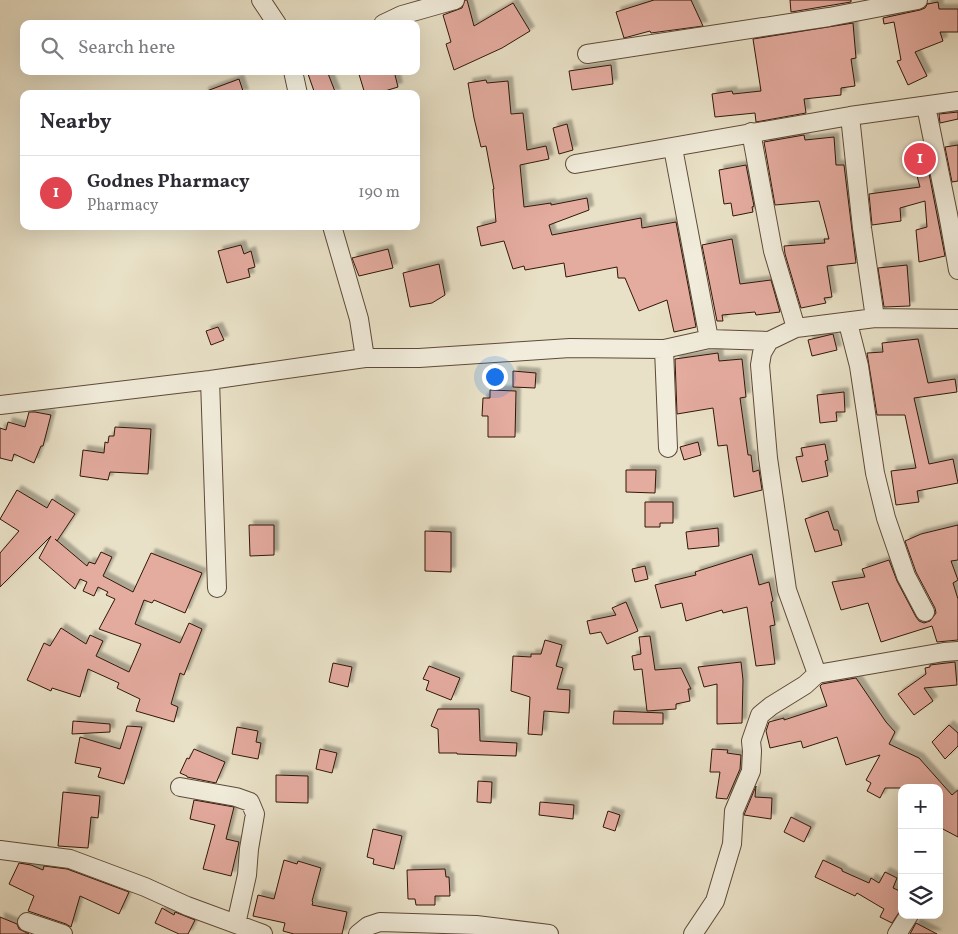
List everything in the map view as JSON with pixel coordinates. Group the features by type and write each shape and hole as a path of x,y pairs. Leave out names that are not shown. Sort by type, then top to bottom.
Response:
{"street":[{"path":"261,0 274,20"},
{"path":"391,20 402,15 455,0"},
{"path":"587,54 830,17 918,0"},
{"path":"294,75 297,90"},
{"path":"575,164 673,148 751,132 958,101"},
{"path":"926,106 958,270"},
{"path":"850,116 862,228 875,318"},
{"path":"751,132 773,251 796,328"},
{"path":"673,148 709,339"},
{"path":"333,230 359,318 365,358"},
{"path":"0,405 210,380 365,358 419,358 570,348 664,349 709,339 769,341 796,328 848,323 875,318 958,319"},
{"path":"848,323 859,366 875,473 886,518 906,576 925,612"},
{"path":"769,341 762,353 760,365 768,458 787,590 817,674"},
{"path":"664,349 668,448"},
{"path":"210,380 217,588"},
{"path":"693,934 715,900 732,844 734,811 751,771 751,741 760,715 770,706 805,685 817,674 958,651"},
{"path":"180,787 236,797 250,802 255,814 247,875 236,924"},
{"path":"0,850 70,859 263,934"},
{"path":"897,934 906,919"},
{"path":"27,922 63,934"},
{"path":"358,934 368,926 380,922 476,925 549,934"}],"building":[{"path":"465,0 467,0 474,26 513,3 530,31 502,48 454,70 446,44 451,42 443,15 462,8"},
{"path":"654,0 691,0 703,26 651,33 650,31 624,38 616,12"},
{"path":"790,0 851,0 851,2 791,12"},
{"path":"938,2 939,9 958,9 958,32 940,32 943,41 915,52 927,76 908,85 897,61 901,60 894,22 884,24 883,18 920,10 925,8 928,3"},
{"path":"853,23 856,58 851,59 855,86 841,88 841,95 804,99 806,113 756,122 755,113 715,117 712,94 732,91 733,94 761,91 753,39"},
{"path":"611,65 613,84 572,90 569,71"},
{"path":"308,75 329,75 334,90 314,90"},
{"path":"359,75 395,75 398,87 388,90 364,90"},
{"path":"239,79 243,90 209,90"},
{"path":"486,80 487,83 508,81 511,114 523,113 527,150 546,146 549,159 520,165 524,207 551,203 551,205 587,198 589,210 549,225 552,235 641,218 642,228 676,222 696,327 674,332 667,300 639,311 625,278 618,278 617,267 566,277 564,263 525,270 524,266 513,269 504,241 481,246 477,227 496,222 494,189 486,146 481,147 468,83"},
{"path":"958,112 958,119 940,123 939,114"},
{"path":"567,124 573,150 559,154 553,128"},
{"path":"804,135 805,140 834,137 836,165 844,165 856,263 827,266 832,297 824,298 826,303 801,308 784,246 825,243 824,239 829,239 819,201 775,205 764,142"},
{"path":"958,145 958,181 952,182 945,147"},
{"path":"926,158 945,256 919,262 916,230 927,227 925,201 900,208 901,221 872,225 869,194 920,187 913,161"},
{"path":"746,165 754,206 752,207 753,212 733,216 731,203 724,204 719,170"},
{"path":"732,239 740,284 771,280 780,312 756,315 755,312 722,315 723,321 717,321 702,245"},
{"path":"241,245 244,254 251,251 255,267 248,269 250,277 227,283 218,251"},
{"path":"388,249 393,268 359,276 352,258"},
{"path":"439,264 445,295 432,303 410,307 403,273"},
{"path":"907,265 910,306 884,307 878,268"},
{"path":"218,327 224,340 211,345 206,331"},
{"path":"833,334 837,350 812,356 808,340"},
{"path":"918,339 928,383 955,379 957,392 914,398 929,464 953,459 958,483 917,491 919,502 896,505 891,471 916,468 905,415 877,415 867,353 883,352 882,343"},
{"path":"718,353 719,361 742,359 746,397 740,398 748,455 751,455 753,472 759,470 762,490 734,497 727,445 718,446 713,408 677,414 675,359"},
{"path":"513,371 536,373 535,388 513,387"},
{"path":"490,390 516,391 515,437 488,437 488,416 482,416 483,398 490,398"},
{"path":"844,392 845,412 836,412 837,421 820,423 817,395"},
{"path":"29,412 51,415 43,446 41,446 34,463 14,454 12,461 0,458 0,428 6,430 8,422 25,427"},
{"path":"115,427 151,429 148,474 110,472 108,480 80,476 83,450 104,453 105,442 108,443 109,436 114,436"},
{"path":"698,442 701,455 684,460 680,447"},
{"path":"825,444 828,460 825,461 828,476 802,482 796,457 803,456 801,448"},
{"path":"626,470 656,470 655,493 626,492"},
{"path":"17,490 47,508 52,499 75,514 57,541 87,566 89,562 95,564 101,552 112,557 103,576 133,592 151,553 202,573 185,613 154,600 152,603 144,600 135,624 180,643 189,623 202,629 184,675 180,673 171,704 178,707 174,722 136,711 140,699 117,688 119,683 88,669 80,697 52,688 51,691 27,680 44,643 50,646 61,628 86,644 90,635 103,641 96,656 129,672 141,644 99,629 115,599 106,595 108,592 98,587 94,596 83,591 87,582 80,579 75,589 39,558 51,536 0,587 0,553 19,531 0,519"},
{"path":"645,502 673,502 673,523 660,523 660,527 645,527"},
{"path":"828,511 834,530 838,530 842,545 815,552 805,519"},
{"path":"249,525 274,525 274,555 250,556"},
{"path":"958,525 958,560 951,561 958,580 953,583 958,599 958,640 937,642 932,626 881,642 868,603 841,610 832,582 865,577 862,569 889,560 897,581 916,617 924,623 930,621 936,613 935,608 916,572 905,541 921,534"},
{"path":"718,528 719,546 688,549 686,532"},
{"path":"425,531 451,532 451,572 425,571"},
{"path":"752,554 759,585 769,582 773,601 771,602 775,625 770,626 775,664 756,666 747,607 723,613 722,610 686,621 682,603 661,608 655,585 696,575 695,572"},
{"path":"645,566 648,579 635,582 632,569"},
{"path":"626,602 638,631 607,644 601,632 590,634 587,621 616,615 612,608"},
{"path":"650,636 655,670 681,668 691,689 688,689 690,701 676,704 676,709 647,711 642,669 634,670 632,656 641,654 639,637"},
{"path":"545,640 562,645 556,666 563,668 557,689 570,690 569,713 544,711 542,735 528,734 530,697 511,691 513,656 531,657 531,654 541,654"},
{"path":"741,662 743,680 742,723 717,724 717,684 704,687 698,667"},
{"path":"955,662 957,685 924,688 933,701 914,715 898,694 926,674 925,668 930,667 930,665"},
{"path":"333,663 352,667 348,687 329,682"},
{"path":"429,666 460,678 451,700 426,690 429,681 423,679"},
{"path":"856,678 895,732 889,744 919,758 942,784 898,784 898,788 885,788 880,798 867,791 871,783 866,780 880,755 846,765 837,737 803,748 801,741 770,748 766,731 769,722 784,718 784,720 827,706 820,686 822,684"},
{"path":"438,709 479,709 480,741 517,743 516,756 439,753 438,729 431,726"},
{"path":"614,711 663,713 663,724 613,724"},
{"path":"73,721 110,724 110,732 72,734"},
{"path":"949,725 958,733 958,746 945,759 932,742"},
{"path":"127,726 142,727 124,784 98,777 101,768 75,763 80,737 120,749"},
{"path":"237,727 258,731 256,742 261,743 258,759 232,754"},
{"path":"194,749 225,762 216,783 187,777 180,773 187,758 189,759"},
{"path":"320,749 337,753 332,773 316,769"},
{"path":"712,749 728,750 727,753 741,755 740,769 727,799 716,798 720,772 710,772"},
{"path":"276,775 308,776 308,803 276,802"},
{"path":"478,781 492,782 491,803 477,802"},
{"path":"943,785 952,795 958,790 958,837 943,829"},
{"path":"756,786 755,797 772,798 771,819 744,815"},
{"path":"63,792 100,796 98,818 91,817 88,848 58,846"},
{"path":"194,800 234,807 226,839 239,842 231,876 203,869 215,825 190,819"},
{"path":"540,802 574,805 573,819 539,815"},
{"path":"608,811 620,815 615,831 603,827"},
{"path":"791,817 811,827 804,842 784,832"},
{"path":"373,829 402,836 394,869 373,864 374,859 367,857"},
{"path":"284,860 297,864 298,861 321,868 312,905 347,912 342,934 294,934 283,931 285,923 253,916 258,895 274,899"},
{"path":"823,860 869,883 871,878 879,883 885,872 897,878 893,888 898,890 898,914 892,923 880,917 884,909 857,893 855,896 815,877"},
{"path":"19,863 43,870 44,866 67,869 129,892 119,914 80,896 71,927 28,911 34,896 9,884"},
{"path":"445,869 446,877 449,877 450,896 435,896 435,905 416,905 415,899 408,899 407,870"},
{"path":"162,908 174,915 175,912 195,920 188,934 179,934 155,923"},
{"path":"0,917 17,924 19,929 29,934 0,934"},
{"path":"916,923 937,934 910,934"}],"place":[{"name":"Godnes Pharmacy","path":"920,159"}]}
